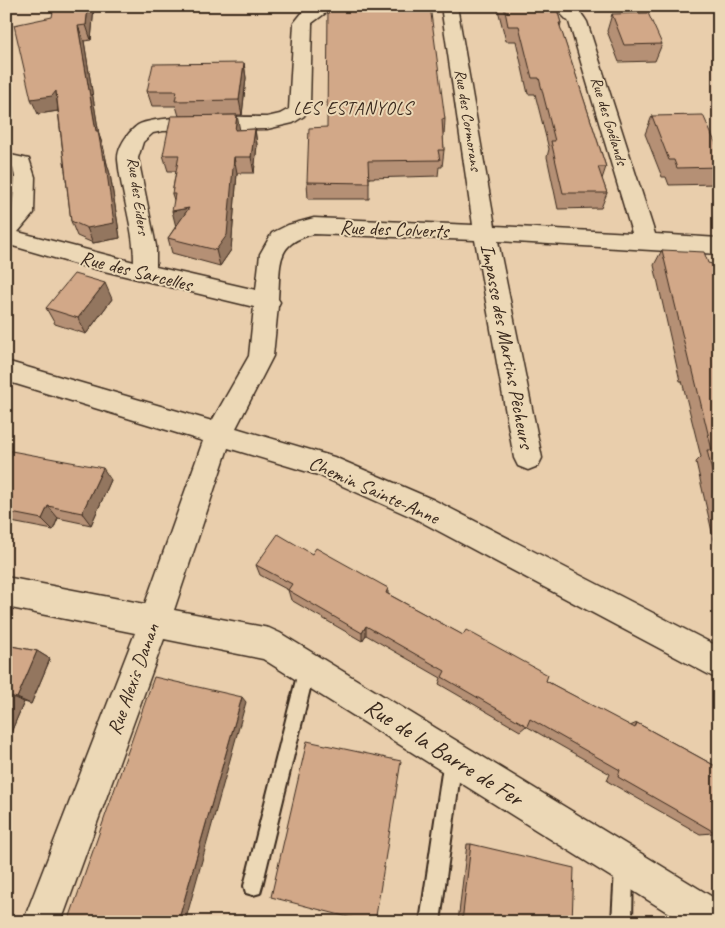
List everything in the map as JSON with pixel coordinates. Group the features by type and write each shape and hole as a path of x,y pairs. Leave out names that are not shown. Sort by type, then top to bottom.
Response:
{"street":[{"name":"Rue des Eiders","path":"145,273 145,246 128,158 134,140 146,129 163,125 267,123 292,116 297,112 300,105 303,23 316,10 327,6"},
{"name":"Rue des Cormorans","path":"449,6 485,234"},
{"name":"Rue des Goélands","path":"561,6 574,15 578,22 646,242"},
{"path":"6,160 22,164 25,177 24,213 6,231"},
{"name":"Rue des Colverts","path":"219,434 261,356 268,302 271,254 280,239 296,230 314,226 719,246"},
{"name":"Impasse des Martins Pêcheurs","path":"485,234 528,458"},
{"name":"Rue des Sarcelles","path":"6,236 75,256 268,302"},
{"name":"Chemin Sainte-Anne","path":"6,371 324,465 424,509 719,664"},
{"name":"Rue Alexis Danan","path":"42,922 155,621 219,434"},
{"name":"Rue de la Barre de Fer","path":"6,592 269,644 718,922"}],"lane":[{"path":"253,886 307,668"},
{"path":"430,922 453,758"},
{"path":"622,922 624,864"}],"building":[{"path":"54,6 88,6 86,25 78,26 96,131 98,131 103,159 105,159 114,223 87,228 71,221 56,91 52,96 31,99 14,25 52,17"},
{"path":"328,6 430,6 445,119 442,119 444,150 438,150 440,160 368,161 369,183 307,182 309,128 327,127"},
{"path":"504,6 556,6 561,23 559,23 606,167 598,167 607,193 563,193 551,141 555,141 539,78 532,78 519,26 508,26"},
{"path":"648,13 662,44 624,45 612,14"},
{"path":"244,63 239,100 175,101 177,91 147,91 153,64"},
{"path":"237,115 235,130 255,129 251,157 234,157 227,235 216,250 168,238 189,208 172,211 175,194 172,194 179,155 163,155 171,116"},
{"path":"703,115 719,151 719,167 677,168 674,160 669,160 652,116"},
{"path":"662,250 704,252 708,263 712,264 719,286 719,501 707,450 712,450"},
{"path":"74,274 105,283 78,318 46,308"},
{"path":"6,450 103,468 82,513 48,506 42,519 6,512"},
{"path":"278,534 312,554 316,548 388,588 386,593 463,635 466,630 548,675 546,681 635,728 637,723 719,768 719,826 717,826 716,833 618,777 620,770 530,719 527,726 442,677 445,671 366,626 362,633 288,590 292,584 256,565"},
{"path":"6,645 37,651 17,698 10,696 6,705"},
{"path":"154,677 242,697 178,922 68,922"},
{"path":"307,741 401,761 375,922 367,922 271,897"},
{"path":"471,844 574,868 572,922 462,922"}],"district":[{"name":"LES ESTANYOLS","path":"353,108"}]}
